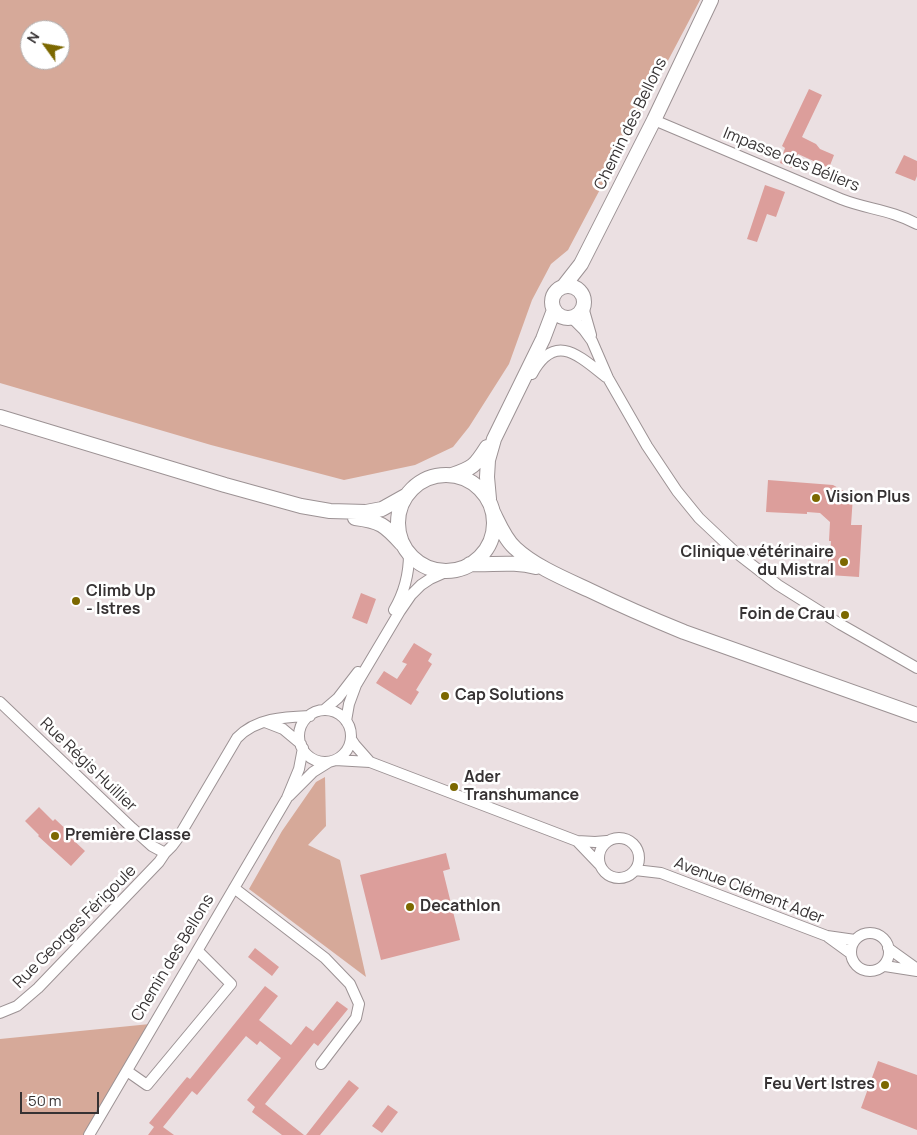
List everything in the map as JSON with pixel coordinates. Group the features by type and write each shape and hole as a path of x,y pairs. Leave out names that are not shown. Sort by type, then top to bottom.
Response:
{"main road":[{"name":"Chemin des Bellons","path":"562,287 581,264 654,120 711,0"},
{"name":"Chemin des Bellons","path":"578,290 581,264"},
{"path":"543,339 568,318 576,316 583,307 583,298 578,290 571,286 562,287 558,290 554,294 552,304 554,310 559,315 568,318"},
{"path":"330,511 346,517 377,522 390,532 416,561 435,570 448,571 460,569 480,557 490,542 494,524 487,485 488,460 494,439 543,339 554,310"},
{"path":"0,417 224,485 301,506 330,511 366,512 391,505 427,479 439,475 452,475 474,466 494,439"},
{"path":"452,475 471,482 478,487 485,495 512,545 549,571 648,618 917,715"},
{"path":"406,550 399,534 398,520 400,507 407,495"},
{"path":"470,564 522,564 549,571"}],"street":[{"name":"Impasse des Béliers","path":"654,120 844,200 881,210 917,224"},
{"path":"583,307 592,341 608,378 647,446 677,491 699,518 734,551 778,585 846,628 917,668"},
{"path":"568,318 584,330 592,341"},
{"path":"516,394 545,355 558,350 580,357 608,378"},
{"path":"302,746 300,736 304,721 317,712 324,710 338,698 358,672 396,606 406,581 406,550"},
{"path":"346,721 349,704 356,685 400,611 421,584 448,571"},
{"name":"Rue Régis Huillier","path":"0,702 132,828 152,846 165,853"},
{"path":"324,710 340,715 346,721 351,732 351,739 346,752 332,761"},
{"path":"165,853 178,838 242,732 251,726 276,718 310,716"},
{"path":"266,722 283,729 302,746 310,757 316,760 370,762 577,841 607,841 620,837 627,839 636,846 639,855 638,866 627,876 616,878 610,876 577,841"},
{"path":"351,739 358,750 370,762"},
{"name":"Chemin des Bellons","path":"89,1135 287,798 299,769 302,746"},
{"name":"Chemin des Bellons","path":"287,798 312,772 332,761"},
{"path":"600,864 598,858 600,851 607,841"},
{"name":"Rue Georges Férigoule","path":"0,1013 17,1006 38,988 159,862 165,853"},
{"name":"Avenue Clément Ader","path":"639,855 661,873"},
{"name":"Avenue Clément Ader","path":"635,870 661,873 827,936 855,940"},
{"path":"234,888 324,958 350,984 359,1004 356,1018 321,1064"},
{"path":"865,933 877,934 886,942 888,948 888,958 882,966 873,971 863,970 854,964 850,953 855,940 865,933"},
{"name":"Avenue Clément Ader","path":"827,936 850,953"},
{"path":"888,948 917,970"},
{"path":"127,1071 147,1085 231,984 198,951"},
{"path":"882,966 917,970"}],"shaded area":[{"path":"0,0 700,0 568,250 551,264 532,300 509,364 469,427 453,447 415,465 344,480 211,445 0,383"},
{"path":"325,777 326,826 308,845 340,860 366,977 249,889 282,831 316,782"},
{"path":"150,1024 87,1135 0,1135 0,1039"}],"building":[{"path":"809,89 822,95 802,137 816,144 820,149 834,155 829,168 798,154 792,168 780,163 785,148 782,146"},
{"path":"904,155 917,161 915,181 895,173"},
{"path":"765,185 785,192 776,217 767,214 757,242 747,239"},
{"path":"768,480 833,485 853,496 851,525 862,525 859,577 829,575 830,522 820,513 766,512"},
{"path":"361,593 376,599 367,624 352,618"},
{"path":"414,643 432,654 428,661 432,664 416,690 419,692 411,705 376,683 384,671 397,679 407,664 402,662"},
{"name":"Première Classe","path":"39,807 53,821 55,819 72,835 70,837 85,851 71,866 38,836 25,821"},
{"name":"Decathlon","path":"446,853 450,869 443,871 460,940 381,960 360,875"},
{"path":"255,948 279,967 272,976 248,957"},
{"path":"265,986 278,996 259,1020 291,1045 306,1026 313,1031 337,1001 348,1009 318,1046 314,1043 265,1104 304,1135 282,1135 252,1112 255,1107 247,1100 281,1058 260,1041 257,1045 246,1036 197,1095 192,1091 163,1127 174,1135 148,1135 154,1127 149,1123 187,1077 190,1079"},
{"path":"878,1061 917,1075 917,1130 861,1108"},
{"path":"349,1080 359,1088 320,1135 306,1135"},
{"path":"388,1105 398,1112 382,1133 372,1126"}],"place":[{"name":"Vision Plus","path":"816,498"},
{"name":"Clinique vétérinaire du Mistral","path":"844,562"},
{"name":"Climb Up - Istres","path":"76,601"},
{"name":"Foin de Crau","path":"845,615"},
{"name":"Cap Solutions","path":"445,696"},
{"name":"Ader Transhumance","path":"454,787"},
{"name":"Première Classe","path":"55,836"},
{"name":"Decathlon","path":"410,907"},
{"name":"Feu Vert Istres","path":"885,1085"}]}
